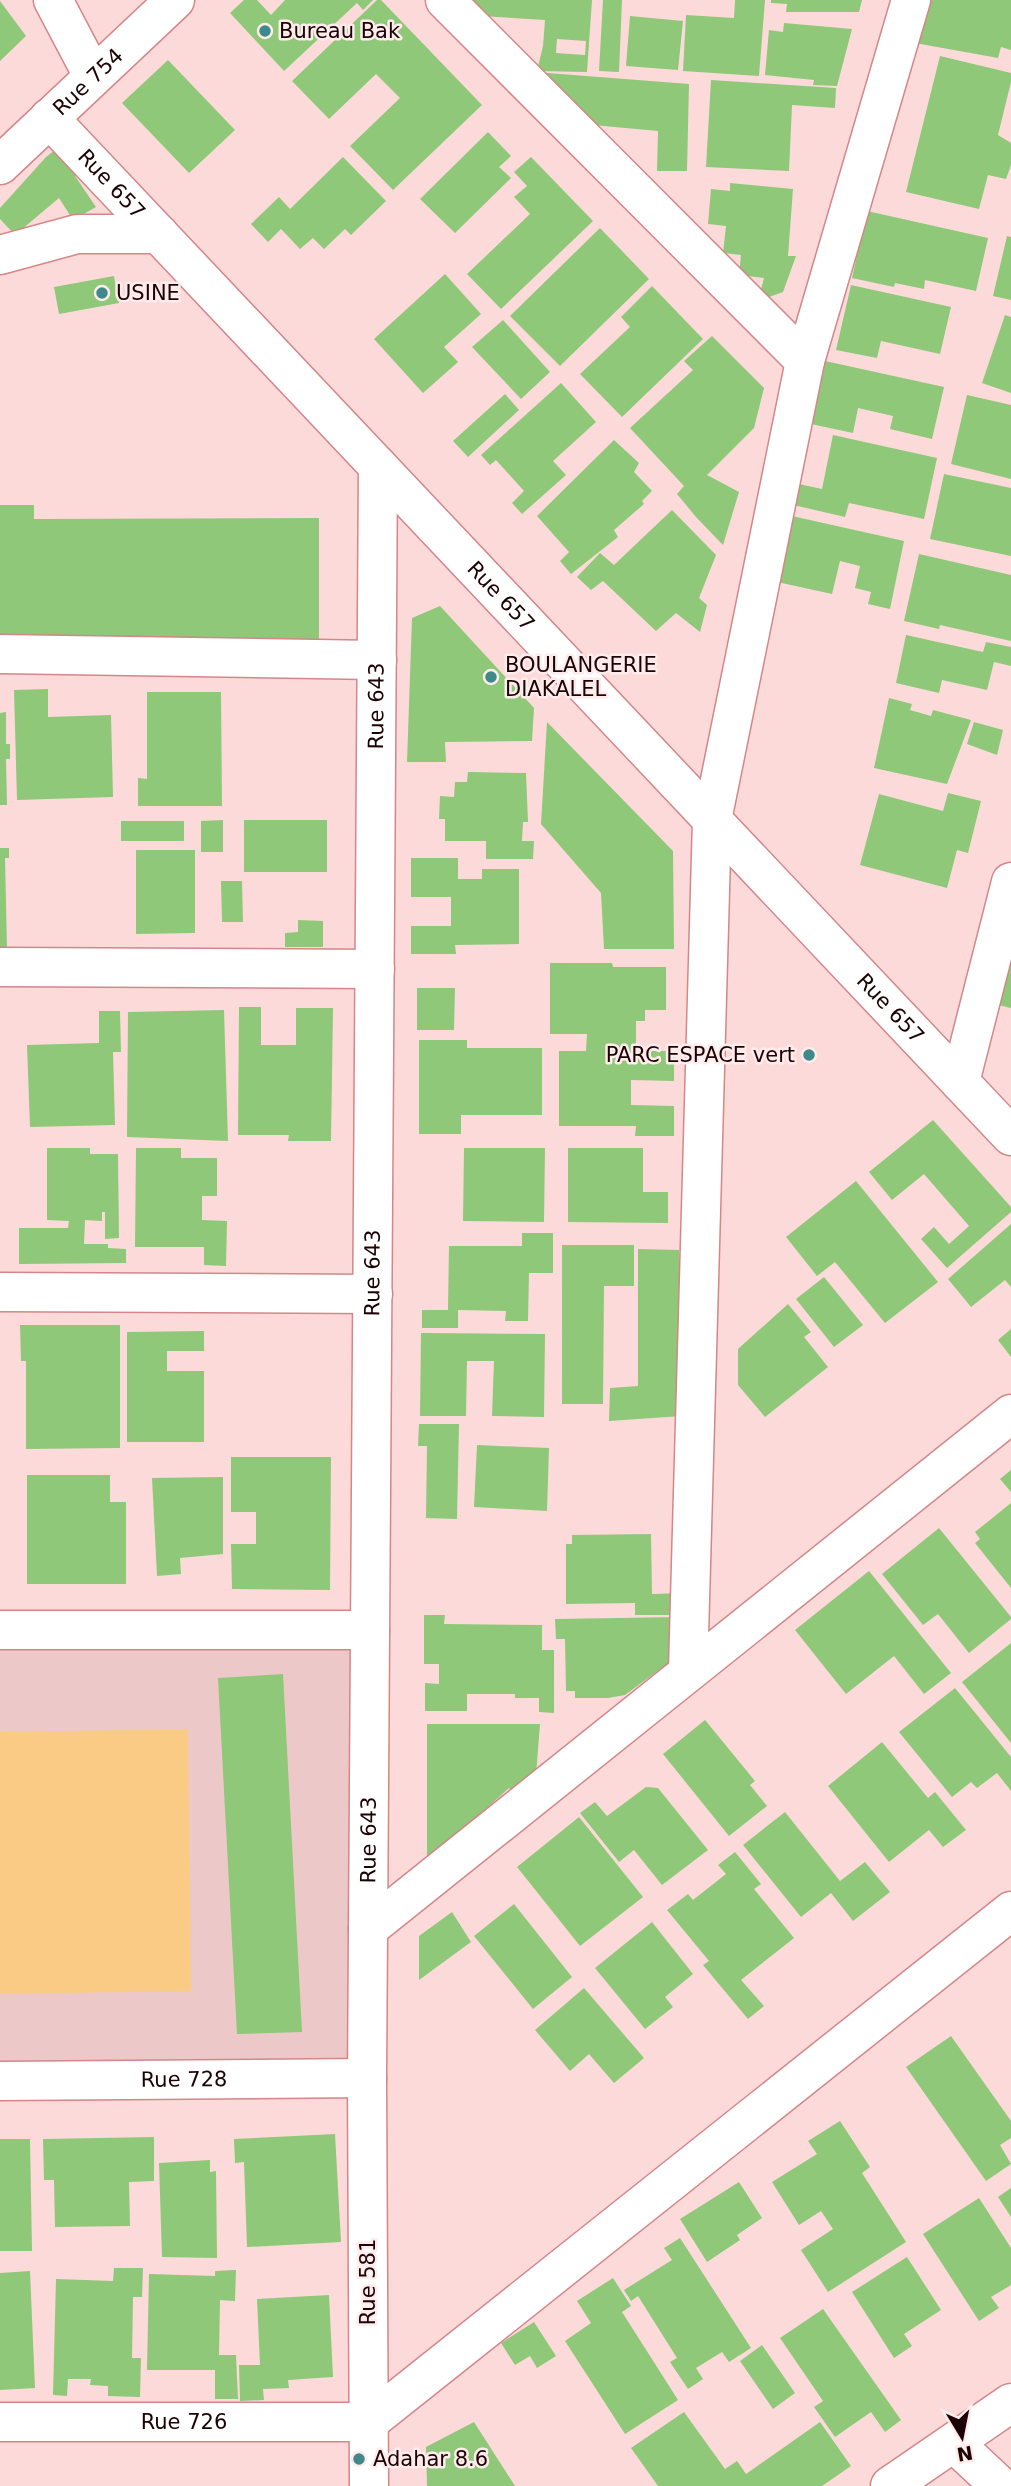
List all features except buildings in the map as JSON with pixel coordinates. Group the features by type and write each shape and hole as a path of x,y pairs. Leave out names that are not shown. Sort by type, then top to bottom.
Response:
{"street":[{"path":"53,0 93,76"},
{"name":"Rue 754","path":"0,165 175,0"},
{"path":"445,0 805,361"},
{"path":"688,1671 712,820 805,361 911,0"},
{"name":"Rue 657","path":"49,118 1011,1136"},
{"path":"0,255 77,234 159,234"},
{"name":"Rue 643","path":"367,2078 378,466"},
{"path":"0,654 377,660"},
{"path":"960,1082 1011,882"},
{"path":"0,967 375,969"},
{"path":"0,1292 373,1294"},
{"path":"368,1929 1011,1415"},
{"path":"0,1630 370,1630"},
{"path":"369,2422 1011,1911"},
{"name":"Rue 581","path":"367,2078 369,2486"},
{"name":"Rue 728","path":"0,2081 367,2078"},
{"path":"890,2486 1011,2403"},
{"name":"Rue 726","path":"0,2422 369,2422"},
{"path":"954,2442 1000,2486"}],"shaded area":[{"path":"356,1644 347,2075 0,2069 0,1645"},
{"path":"188,1729 191,1991 0,1994 0,1732"}],"place":[{"name":"Bureau Bak","path":"265,31"},
{"name":"USINE","path":"102,293"},
{"name":"BOULANGERIE DIAKALEL","path":"491,677"},
{"name":"PARC ESPACE vert","path":"809,1055"},
{"name":"Adahar 8.6","path":"359,2459"}]}
